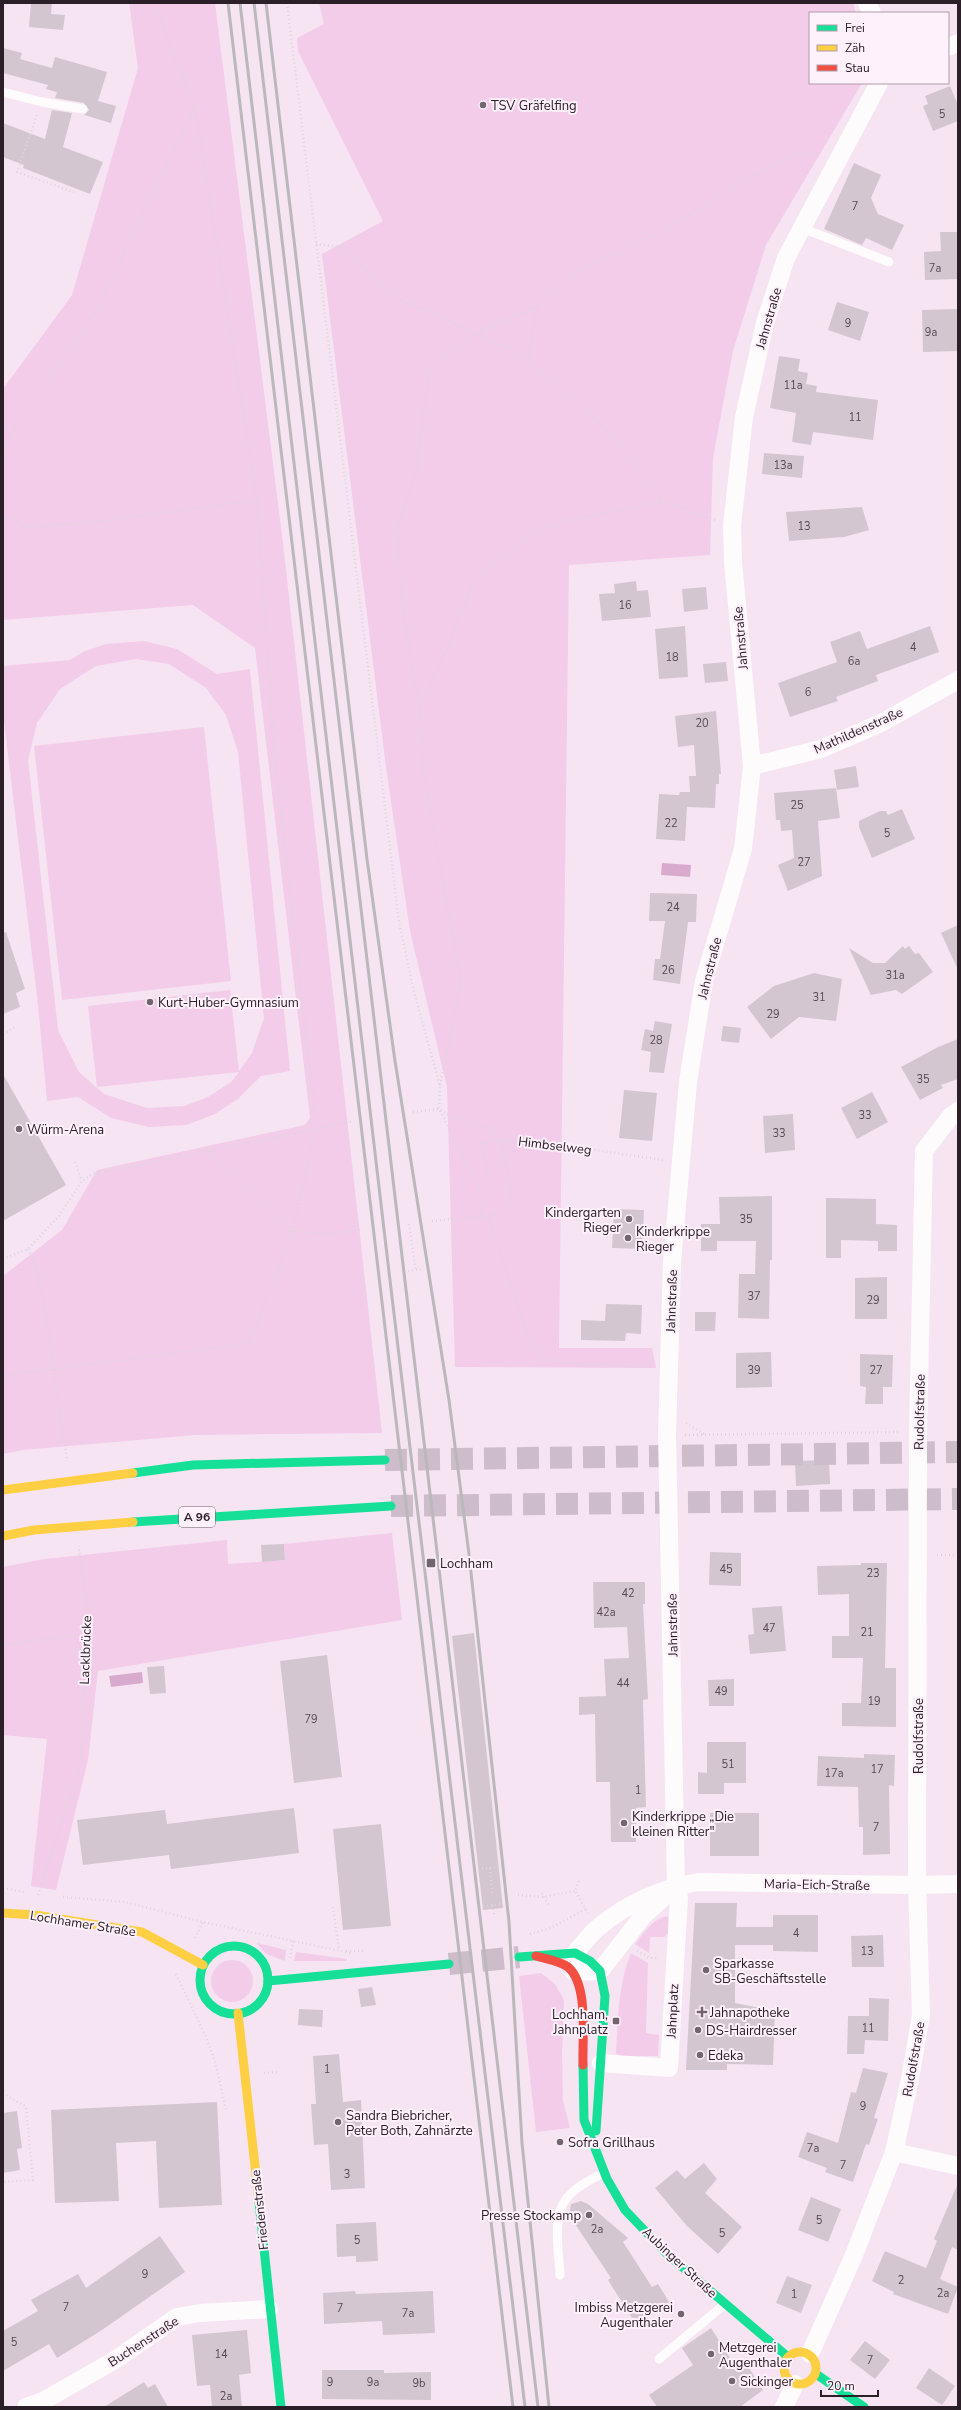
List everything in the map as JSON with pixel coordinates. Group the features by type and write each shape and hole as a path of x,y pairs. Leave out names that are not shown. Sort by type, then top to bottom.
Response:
{"main road":[{"path":"3,1490 193,1465 385,1460"},
{"name":"A 96","path":"3,1536 34,1530 201,1516 391,1506"},
{"name":"Lochhamer Straße","path":"3,1913 35,1915 142,1932 203,1966"},
{"path":"229,1946 245,1948 255,1952 262,1960 268,1981 264,1996 253,2008 238,2013 224,2012 212,2005 203,1994 200,1980 203,1966 214,1953 229,1946"},
{"path":"519,1957 575,1953 590,1961 600,1971"},
{"path":"536,1956 563,1964 574,1972"},
{"path":"268,1981 345,1976 449,1964"},
{"name":"Aubinger Straße","path":"595,2150 605,1996 600,1971"},
{"name":"Aubinger Straße","path":"574,1972 581,1989 584,2120 604,2172 625,2210 667,2254 788,2357"},
{"name":"Friedenstraße","path":"238,2013 269,2309 281,2407"},
{"path":"798,2352 810,2354 815,2360 817,2367 816,2374 811,2381 803,2384 795,2384 788,2379 784,2372 784,2364 788,2357 798,2352"},
{"path":"816,2374 864,2407"}],"street":[{"path":"867,3 872,12"},
{"name":"Jahnstraße","path":"676,1886 667,1435 672,1262 688,1082 704,981 743,849 752,766 733,562 732,526 744,417 765,323 786,258 878,84"},
{"name":"Mathildenstraße","path":"752,766 820,749 881,722 958,680"},
{"name":"Rudolfstraße","path":"810,2354 854,2255 894,2152 910,2079 921,2016 917,1885 919,1555 918,1432 924,1151 951,1116 958,1111"},
{"name":"Maria-Eich-Straße","path":"575,1953 600,1926 644,1898 676,1886 698,1882 917,1885 958,1884"},
{"path":"574,1972 600,1971 643,1916 676,1886"},
{"name":"Jahnplatz","path":"601,2063 669,2068 679,1898 676,1886"},
{"name":"Aubinger Straße","path":"574,1972 575,1953"},
{"path":"894,2152 958,2166"},
{"name":"Buchenstraße","path":"26,2407 43,2401 115,2360 177,2317 200,2313 269,2309"},
{"path":"784,2407 795,2384"}],"lane":[{"path":"3,92 42,102 83,109"},
{"path":"802,228 889,262"},
{"path":"560,2275 557,2223 565,2200 587,2182 604,2172"},
{"path":"659,2359 725,2304"}],"path":[{"path":"3,1376 249,1343 293,1231 315,1128 275,762 257,500 195,106 168,41 155,3"},
{"path":"287,3 399,922 414,992 440,1086"},
{"path":"42,102 17,172 74,192"},
{"path":"3,457 7,441 95,313 195,106"},
{"path":"482,1216 479,1188 439,1109 440,1086 461,982 423,769 420,707 414,683 401,592 397,529 416,473 430,366 475,334 536,307 572,274 660,233 732,188 795,154 842,152"},
{"path":"316,244 340,247 397,298 475,334 512,349 528,361 610,434 663,501"},
{"path":"528,361 536,307"},
{"path":"3,513 26,528 104,521 257,500"},
{"path":"420,707 448,647 474,580 531,535 565,521 663,501 732,526"},
{"path":"3,1034 16,1027"},
{"path":"413,1112 439,1109"},
{"name":"Himbselweg","path":"439,1109 454,1118 488,1128 507,1141 527,1140 680,1162"},
{"path":"3,1259 28,1249 59,1216 82,1181 94,1173 354,1121"},
{"path":"479,1188 488,1176 481,1142 507,1141"},
{"path":"432,1221 489,1216 508,1207 512,1194 502,1150 507,1141"},
{"path":"209,1151 293,1231 328,1234 360,1230"},
{"path":"75,1162 82,1181"},
{"path":"489,1216 526,1333 540,1355 559,1364 669,1368"},
{"path":"410,1224 416,1270"},
{"path":"28,1249 34,1261 40,1286 55,1369 68,1464"},
{"path":"408,1271 424,1269"},
{"path":"667,1435 918,1432"},
{"name":"Lacklbrücke","path":"38,1895 81,1760 87,1606 78,1543"},
{"path":"919,1555 958,1555"},
{"path":"3,1645 86,1634"},
{"path":"478,1869 499,1867"},
{"path":"490,1868 492,1893"},
{"path":"579,1880 576,1891 585,1909 600,1926"},
{"path":"3,1888 46,1896"},
{"path":"518,1895 543,1898 576,1891"},
{"path":"542,1893 543,1898 549,1906"},
{"path":"62,1897 125,1902 203,1922 344,1951"},
{"path":"493,1904 494,1914"},
{"path":"483,1906 502,1904"},
{"path":"333,1907 339,1950"},
{"path":"527,1934 551,1928 585,1909"},
{"path":"290,1961 293,1941"},
{"path":"172,1970 206,2037 215,2062 227,2115"},
{"path":"262,2073 280,2072"},
{"path":"3,2093 26,2107 33,2180 3,2182"}],"shaded area":[{"path":"129,3 215,3 283,543 382,1433 195,1435 23,1450 3,1454 3,1276 62,1230 97,1170 305,1125 310,1118 255,648 193,605 3,620 3,389 72,295 138,68"},
{"path":"319,3 853,3 856,12 809,12 809,84 861,84 766,245 733,351 713,458 710,555 569,565 559,1348 652,1348 656,1368 455,1367 447,1087 410,931 386,767 322,254 383,221 298,51 297,38 324,24"},
{"path":"144,641 177,649 217,674 250,669 290,1071 261,1076 238,1099 215,1114 186,1125 149,1127 111,1118 78,1097 47,1101 38,1005 3,713 3,666 70,660 85,651 106,644","holes":["136,659 169,664 206,688 226,715 238,752 264,1018 252,1053 239,1071 230,990 88,1006 97,1087 239,1072 231,1082 208,1097 184,1106 147,1108 104,1094 79,1072 58,1030 28,760 37,723 60,689 96,666"]},
{"path":"204,727 231,981 62,1000 34,746"},
{"path":"662,863 691,865 690,877 661,875"},
{"path":"392,1533 402,1620 98,1671 88,1760 56,1890 31,1886 47,1739 3,1735 3,1567 44,1559 227,1540 228,1564 285,1560 284,1544"},
{"path":"142,1672 143,1683 111,1687 109,1676"},
{"path":"668,1916 669,1933 664,1937 650,1937 649,1953 635,1944 653,1923 663,1917"},
{"path":"257,1943 286,1950 285,1961 266,1954"},
{"path":"296,1952 347,1959 346,1961 294,1961"},
{"path":"631,1953 648,1963 646,2033 659,2035 658,2056 620,2056 616,2053 621,1990 623,1977"},
{"path":"232,1960 247,1966 253,1981 247,1996 232,2002 217,1996 211,1981 217,1966"},
{"path":"541,1973 555,1984 564,2000 562,2053 563,2101 570,2128 536,2132 519,1976"}],"building":[{"path":"31,3 52,3 51,14 65,15 63,30 29,27"},
{"path":"3,48 22,53 20,59 52,68 55,57 107,72 98,101 116,106 111,123 84,115 89,110 84,103 55,98 57,92 46,89 48,85 3,73"},
{"path":"950,86 958,105 958,121 933,131 923,106 928,104 925,96"},
{"path":"52,110 72,113 63,147 103,162 90,194 23,168 24,165 3,157 3,123 45,139"},
{"path":"854,163 881,175 871,198 878,214 904,225 892,250 866,238 862,245 824,229"},
{"path":"940,232 958,232 958,279 925,280 924,252 941,251"},
{"path":"837,302 869,312 860,341 828,330"},
{"path":"958,309 958,351 923,352 922,310"},
{"path":"779,356 800,359 798,371 808,373 806,384 817,386 816,392 878,400 873,440 813,432 811,445 792,442 796,413 770,408"},
{"path":"764,453 804,456 802,478 762,474"},
{"path":"862,507 869,530 844,537 789,541 786,512"},
{"path":"636,581 637,591 648,590 651,617 602,621 599,594 615,593 614,584"},
{"path":"706,587 708,609 684,612 682,589"},
{"path":"685,626 688,677 659,679 655,629"},
{"path":"930,626 939,652 876,675 878,681 836,697 838,701 790,717 778,683 837,662 830,642 860,631 867,649"},
{"path":"726,662 728,681 705,683 703,664"},
{"path":"716,711 721,774 719,774 719,784 716,784 715,808 687,807 685,841 656,839 659,794 679,795 680,792 690,792 689,776 696,776 694,745 678,747 675,716"},
{"path":"856,766 859,787 837,790 834,770"},
{"path":"836,788 840,818 818,821 822,876 788,891 778,865 794,858 792,830 781,831 780,820 776,820 774,793"},
{"path":"902,809 915,839 872,858 859,827 859,821 880,811 886,811 888,815"},
{"path":"650,893 697,894 696,922 688,922 680,984 653,980 655,959 660,959 665,921 649,921"},
{"path":"958,925 958,970 941,933"},
{"path":"6,932 25,989 16,993 20,1007 3,1014 3,933"},
{"path":"903,946 905,949 909,946 915,954 919,953 933,972 902,994 896,990 871,995 849,948 873,963 885,963"},
{"path":"814,973 842,979 836,1021 799,1017 771,1039 747,1007 774,986"},
{"path":"655,1021 672,1024 664,1073 649,1072 651,1052 641,1050 645,1029 653,1031"},
{"path":"723,1026 741,1028 739,1043 721,1041"},
{"path":"958,1039 958,1079 941,1085 943,1088 920,1100 901,1067 938,1047"},
{"name":"Würm-Arena","path":"3,1074 66,1185 3,1221"},
{"path":"624,1090 657,1093 652,1141 619,1138"},
{"path":"872,1092 888,1122 857,1139 841,1108"},
{"path":"793,1114 795,1150 765,1153 763,1116"},
{"path":"772,1196 772,1260 770,1260 769,1319 738,1318 739,1274 755,1274 756,1241 717,1241 717,1251 701,1251 701,1224 720,1224 719,1197"},
{"path":"826,1198 876,1199 876,1224 897,1225 897,1251 878,1251 878,1241 841,1240 841,1258 826,1258"},
{"path":"614,1209 644,1210 642,1249 612,1248"},
{"path":"887,1277 887,1319 855,1319 855,1278"},
{"path":"606,1304 642,1305 641,1334 626,1333 625,1341 581,1340 581,1320 605,1321"},
{"path":"695,1312 716,1312 715,1331 695,1331"},
{"path":"771,1352 772,1387 736,1388 736,1353"},
{"path":"860,1354 893,1355 892,1387 883,1387 883,1404 865,1404 866,1387 860,1386"},
{"path":"829,1460 830,1484 796,1486 795,1461"},
{"path":"284,1544 285,1560 262,1562 261,1545"},
{"path":"710,1552 741,1553 741,1586 709,1585"},
{"path":"861,1563 887,1563 885,1668 896,1668 896,1727 842,1726 842,1703 861,1703 863,1658 832,1658 832,1636 849,1636 849,1594 818,1595 817,1566 861,1565"},
{"path":"593,1582 645,1582 645,1604 643,1604 648,1699 643,1700 646,1807 636,1808 636,1842 611,1842 610,1782 596,1782 595,1714 579,1715 579,1697 606,1696 604,1659 629,1658 627,1627 594,1628"},
{"path":"782,1606 786,1651 750,1654 748,1635 754,1634 752,1608"},
{"path":"474,1633 503,1908 483,1910 452,1636"},
{"path":"327,1655 342,1777 294,1783 280,1661"},
{"path":"164,1666 166,1693 150,1694 147,1667"},
{"path":"734,1679 734,1706 709,1706 708,1680"},
{"path":"707,1742 746,1742 746,1783 724,1783 724,1794 698,1794 698,1772 707,1773"},
{"path":"864,1754 895,1755 894,1786 889,1785 890,1854 863,1855 863,1827 859,1827 858,1787 817,1786 818,1756 864,1758"},
{"path":"294,1808 299,1853 171,1869 169,1855 83,1865 77,1820 165,1810 167,1824"},
{"path":"710,1813 759,1813 759,1856 710,1856"},
{"path":"381,1824 391,1926 343,1930 333,1829"},
{"path":"695,1903 737,1903 736,1927 773,1927 773,1915 818,1915 818,1952 773,1951 773,1945 735,1945 735,2003 775,2011 773,2065 727,2064 727,2070 686,2070"},
{"path":"883,1935 884,1967 852,1967 851,1936"},
{"path":"372,1987 376,2005 361,2007 358,1989"},
{"path":"869,1998 889,1999 888,2041 865,2040 864,2054 847,2054 848,2016 869,2016"},
{"path":"299,2009 323,2010 322,2027 298,2025"},
{"path":"339,2054 343,2102 361,2100 365,2188 331,2190 328,2144 314,2145 311,2104 316,2104 313,2056"},
{"path":"863,2068 888,2073 874,2118 878,2119 869,2145 866,2144 853,2182 825,2172 827,2168 798,2157 807,2132 838,2143 851,2092 856,2093"},
{"path":"217,2102 222,2205 159,2208 156,2141 116,2143 119,2201 55,2203 51,2110"},
{"path":"17,2111 22,2148 17,2149 20,2170 3,2173 3,2113"},
{"path":"704,2163 717,2179 705,2193 742,2227 718,2254 687,2226 655,2188 677,2170 685,2179"},
{"path":"958,2183 958,2250 952,2247 940,2279 958,2287 948,2314 893,2294 894,2292 872,2281 885,2251 926,2268 937,2241 934,2239"},
{"path":"811,2197 841,2209 828,2242 798,2230"},
{"path":"581,2201 588,2204 628,2238 623,2242 652,2287 658,2284 669,2302 635,2323 608,2280 611,2278 569,2215 571,2204"},
{"path":"376,2222 378,2261 356,2262 356,2256 337,2257 336,2224"},
{"path":"160,2236 185,2272 102,2330 57,2358 49,2344 3,2371 3,2331 38,2311 31,2300 78,2274 86,2288"},
{"path":"787,2276 812,2285 801,2313 776,2303"},
{"path":"355,2291 356,2294 433,2291 435,2333 383,2335 382,2321 324,2324 323,2293"},
{"path":"711,2328 730,2358 744,2360 763,2390 740,2407 657,2407 649,2395 693,2365 682,2348"},
{"path":"247,2330 251,2373 239,2375 242,2407 212,2407 210,2385 197,2386 192,2335"},
{"path":"865,2341 890,2360 875,2379 850,2360"},
{"path":"929,2368 955,2386 942,2405 916,2388"},
{"path":"322,2370 384,2370 384,2373 431,2372 431,2400 322,2399"},
{"path":"144,2382 148,2388 155,2384 168,2407 104,2407"}],"tunnel":[{"path":"385,1460 958,1452"},
{"path":"391,1506 958,1499"},
{"path":"449,1964 519,1957"}],"railway":[{"path":"228,3 513,2407"},
{"path":"240,3 389,1272 525,2407"},
{"path":"254,3 538,2407"},
{"path":"266,3 367,859 395,1061 449,1400 469,1554 509,1922 522,2143 549,2407"}],"traffic: fast":[{"path":"133,1473 193,1465 385,1460"},
{"path":"133,1522 391,1506"},
{"path":"234,1946 247,1949 258,1956 265,1967 268,1980 265,1993 258,2004 247,2011 234,2014 221,2011 210,2004 203,1993 200,1980 203,1967 210,1956 221,1949 234,1946"},
{"path":"519,1957 575,1953 590,1961 600,1971 605,1996 596,2131"},
{"path":"268,1981 449,1964"},
{"path":"583,2065 584,2120 607,2179 625,2210 667,2254 788,2357"},
{"path":"259,2202 281,2407"},
{"path":"816,2374 864,2407"}],"traffic: slow":[{"path":"3,1490 133,1473"},
{"path":"3,1536 34,1530 133,1522"},
{"path":"3,1913 35,1915 142,1932 203,1965"},
{"path":"238,2013 259,2202"},
{"path":"797,2352 803,2352 812,2356 816,2368 812,2380 803,2384 797,2384 788,2380 784,2371 784,2365 788,2356 797,2352"}],"traffic: jam":[{"path":"536,1956 564,1965 568,1967 575,1975 582,1999 583,2065"}],"place":[{"name":"TSV Gräfelfing","path":"483,105"},
{"name":"Kurt-Huber-Gymnasium","path":"150,1002"},
{"name":"Würm-Arena","path":"19,1129"},
{"name":"Kindergarten Rieger","path":"629,1219"},
{"name":"Kinderkrippe Rieger","path":"628,1238"},
{"name":"Lochham","path":"431,1563"},
{"name":"Kinderkrippe „Die kleinen Ritter\"","path":"624,1823"},
{"name":"Sparkasse SB-Geschäftsstelle","path":"706,1970"},
{"name":"Jahnapotheke","path":"702,2012"},
{"name":"Lochham, Jahnplatz","path":"616,2021"},
{"name":"DS-Hairdresser","path":"698,2030"},
{"name":"Edeka","path":"700,2055"},
{"name":"Sandra Biebricher, Peter Both, Zahnärzte","path":"338,2122"},
{"name":"Sofra Grillhaus","path":"560,2142"},
{"name":"Presse Stockamp","path":"589,2215"},
{"name":"Imbiss Metzgerei Augenthaler","path":"681,2314"},
{"name":"Metzgerei Augenthaler","path":"711,2354"},
{"name":"Sickinger","path":"732,2381"}]}
